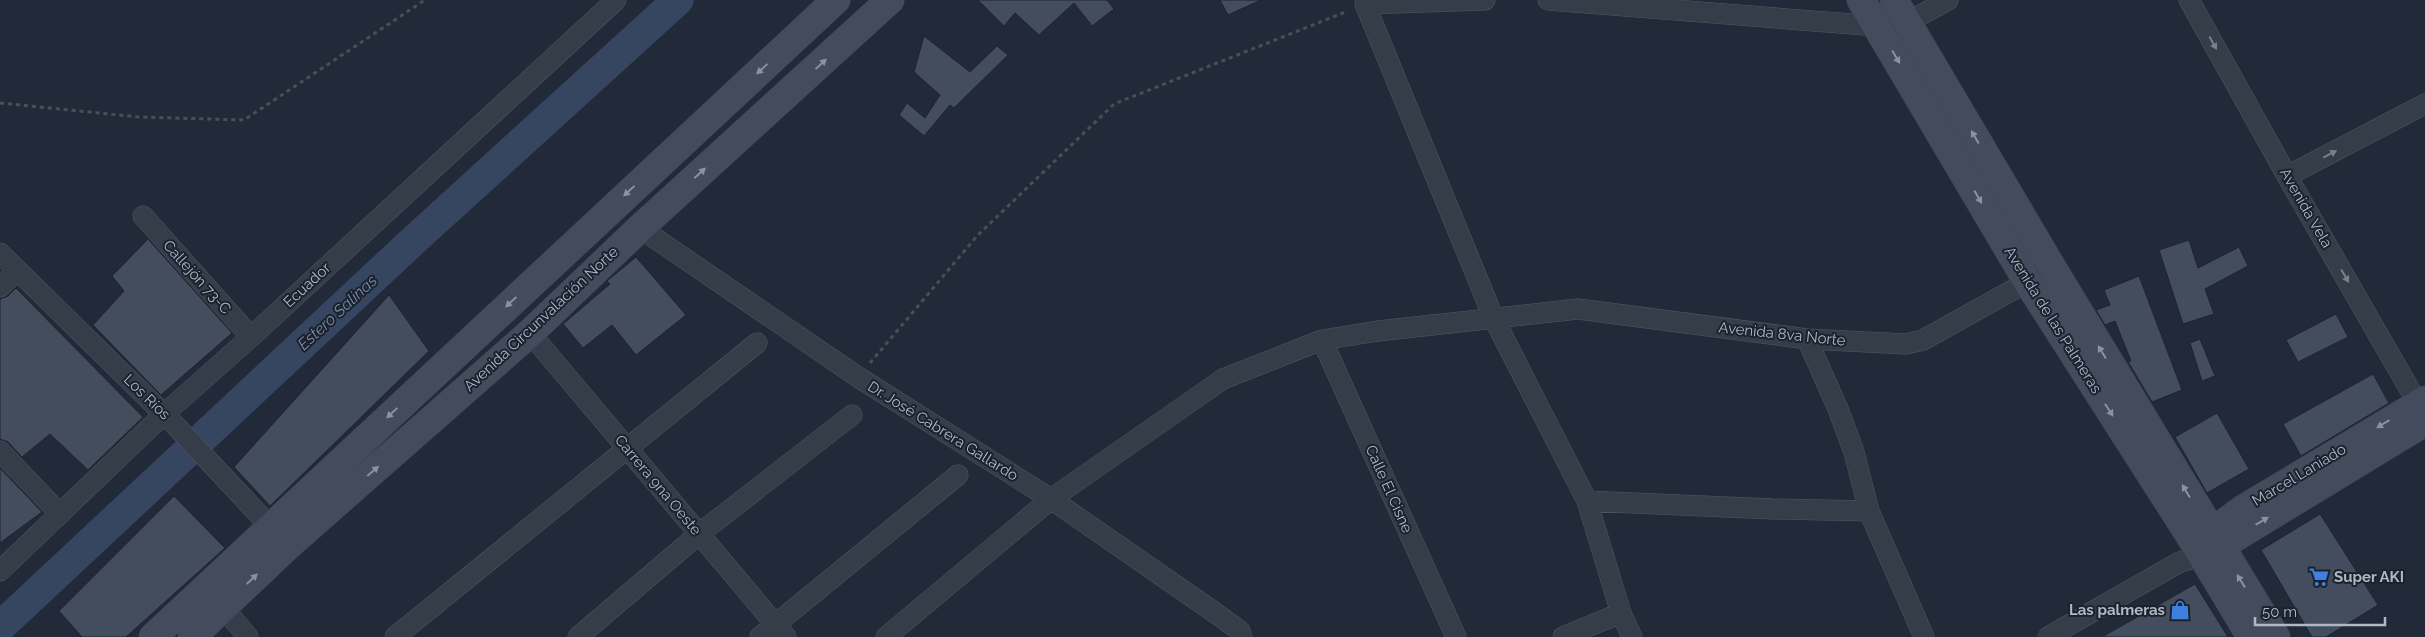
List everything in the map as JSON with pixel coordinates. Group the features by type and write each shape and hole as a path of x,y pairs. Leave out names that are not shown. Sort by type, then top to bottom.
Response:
{"main road":[{"name":"Avenida Circunvalación Norte","path":"192,637 223,607 280,536 652,170 836,0"},
{"name":"Avenida Circunvalación Norte","path":"153,637 530,333 674,196 890,0"},
{"name":"Avenida de las Palmeras","path":"1861,0 2027,281 2202,548 2276,637"},
{"name":"Avenida de las Palmeras","path":"1901,11 2053,269 2251,637"},
{"path":"652,170 674,196"},
{"name":"Marcel Laniado","path":"2202,548 2423,410"}],"street":[{"name":"Ecuador","path":"0,571 60,514 169,419 251,337 616,0"},
{"path":"1485,0 1365,4 1494,319 1587,501 1620,613 1632,637"},
{"path":"1548,0 1877,26 1901,11 1948,0"},
{"name":"Avenida Vela","path":"2189,0 2287,176 2423,410"},
{"path":"2287,176 2425,104"},
{"name":"Callejón 73-C","path":"143,216 251,337"},
{"name":"Dr. José Cabrera Gallardo","path":"640,228 858,377 1051,499 1214,612 1240,631 1242,637"},
{"name":"Los Ríos","path":"0,253 16,271 169,419 280,536"},
{"name":"Avenida 8va Norte","path":"886,637 1051,499 1222,380 1322,340 1378,331 1578,309 1807,339 1906,344 1923,340 2027,281 2053,269"},
{"path":"0,287 16,271"},
{"name":"Carrera 9na Oeste","path":"530,333 699,534 774,633"},
{"path":"1807,339 1838,409 1854,452 1870,511 1924,637"},
{"name":"Calle El Cisne","path":"1322,340 1456,637"},
{"path":"395,637 757,343"},
{"path":"578,637 699,534 852,415"},
{"path":"0,451 60,514"},
{"path":"774,633 958,475"},
{"path":"1587,501 1870,511"},
{"name":"Marcel Laniado","path":"2048,637 2202,548"},
{"path":"223,607 248,637"},
{"path":"1563,637 1620,613"}],"path":[{"path":"0,103 138,117 244,120 425,0"},
{"path":"858,377 977,236 1114,104 1365,4"}],"building":[{"path":"978,0 1107,0 1114,9 1092,26 1074,3 1039,35 1015,13 1004,26"},
{"path":"1220,0 1261,0 1228,15"},
{"path":"924,36 970,72 997,46 1008,55 954,108 950,105 924,136 899,115 907,103 925,118 940,95 914,72"},
{"path":"148,239 232,333 161,395 93,325 124,291 112,276"},
{"path":"2189,240 2198,268 2239,247 2248,266 2205,289 2214,314 2183,324 2159,250"},
{"path":"636,257 686,315 636,355 612,325 583,348 563,324 610,284 607,281"},
{"path":"2139,276 2182,390 2152,402 2128,362 2131,361 2115,321 2105,325 2096,310 2110,305 2104,290"},
{"path":"16,288 143,417 88,470 50,434 22,457 8,442 0,439 0,299 8,296"},
{"path":"389,295 429,351 270,506 234,467"},
{"path":"2336,314 2348,337 2298,362 2286,340"},
{"path":"2200,339 2215,376 2202,381 2190,343"},
{"path":"2373,374 2389,403 2301,456 2283,424"},
{"path":"2217,413 2249,469 2207,493 2175,437"},
{"path":"0,468 42,512 0,543"},
{"path":"174,496 225,548 126,637 82,637 59,611"},
{"name":"Super AKI","path":"2320,514 2378,605 2326,637 2312,637 2261,550"},
{"name":"Las palmeras","path":"2195,584 2228,637 2102,637"}],"waterway":[{"name":"Estero Salinas","path":"0,627 414,240 678,0"}],"place":[{"name":"Super AKI","path":"2319,577"},
{"name":"Las palmeras","path":"2180,610"}]}
